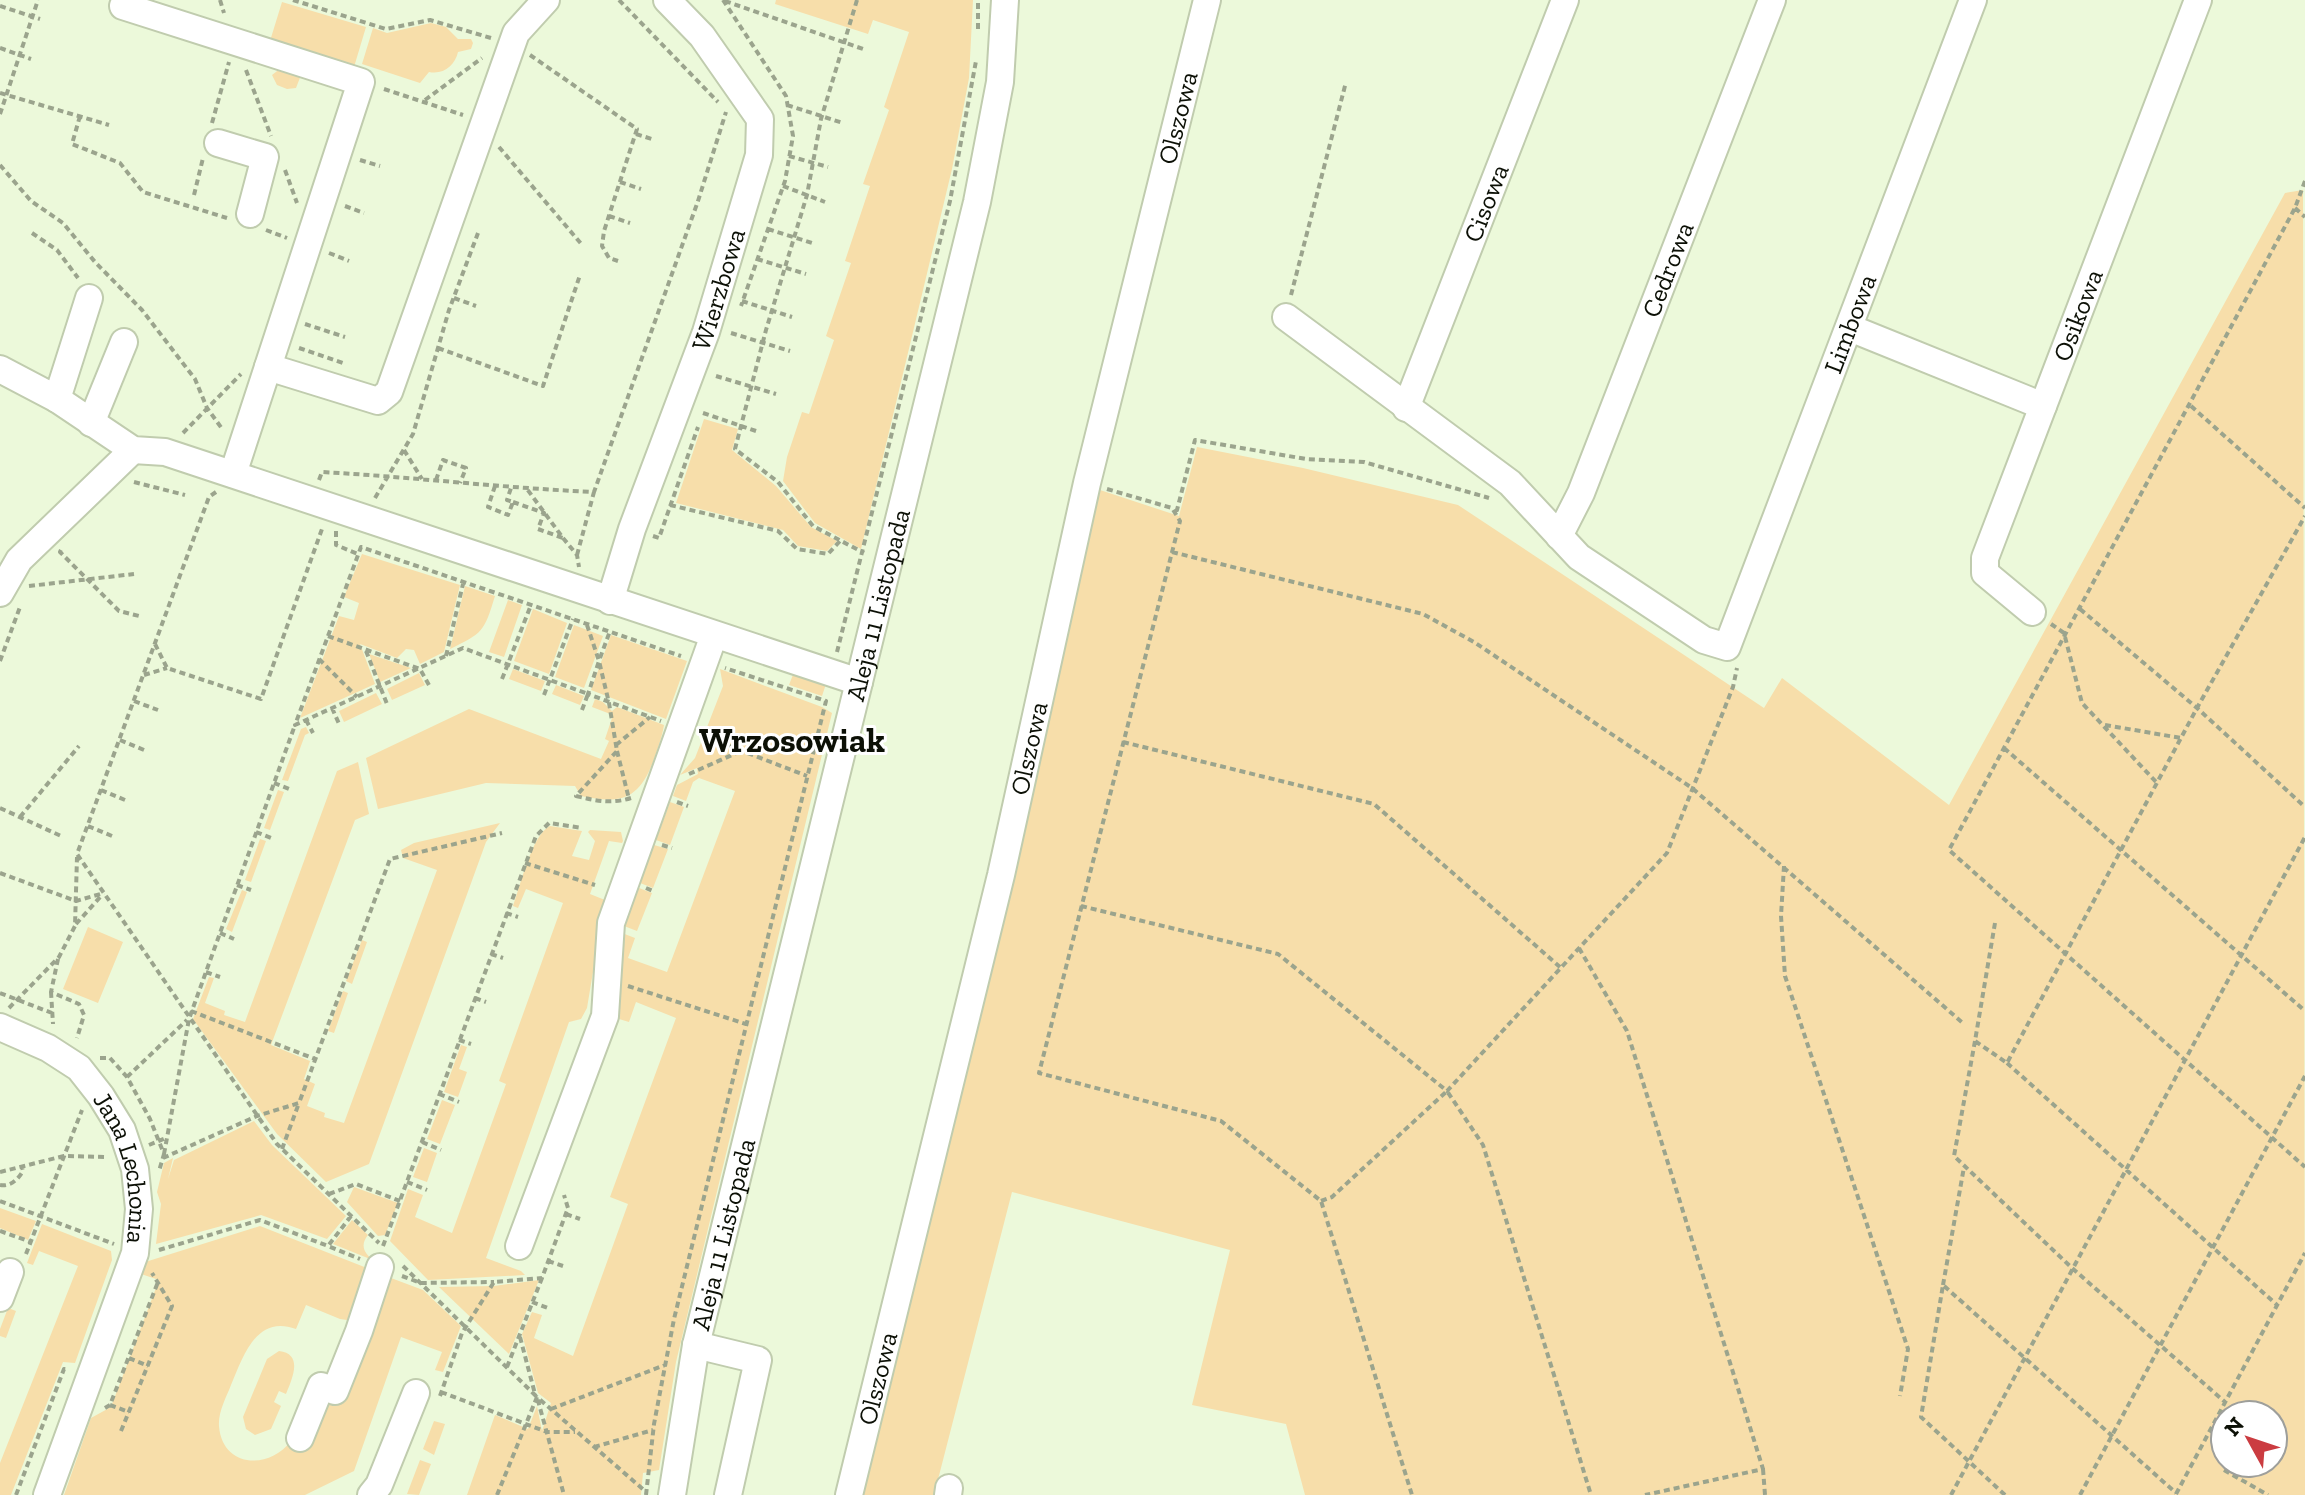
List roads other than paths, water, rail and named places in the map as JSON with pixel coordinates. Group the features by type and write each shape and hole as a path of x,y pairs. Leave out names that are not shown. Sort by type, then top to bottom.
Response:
{"street":[{"path":"266,369 378,401 389,392 511,39 546,0"},
{"name":"Wierzbowa","path":"610,601 632,529 706,332 759,155 760,119 702,36 667,0"},
{"name":"Aleja 11 Listopada","path":"662,1493 977,202 1000,82 1005,0"},
{"name":"Olszowa","path":"849,1495 1001,875 1087,483 1207,0"},
{"name":"Cisowa","path":"1406,408 1565,0"},
{"name":"Cedrowa","path":"1559,536 1581,493 1772,0"},
{"name":"Limbowa","path":"1559,536 1579,557 1704,640 1727,647 1973,0"},
{"name":"Osikowa","path":"2032,612 1985,573 1985,558 2198,0"},
{"path":"123,6 361,82 241,449 228,479"},
{"path":"218,143 265,157 246,220"},
{"path":"57,399 89,298"},
{"path":"1286,317 1510,483 1559,536"},
{"path":"1850,328 2043,406"},
{"path":"91,423 124,342"},
{"path":"0,369 57,399 133,450 165,452 228,479 319,510 369,520 859,682"},
{"path":"11,597 19,560 133,450"},
{"path":"519,1246 605,1016 611,923 714,635"},
{"name":"Jana Lechonia","path":"0,1027 48,1048 79,1068 122,1130 135,1169 142,1253 47,1495"},
{"path":"300,1438 320,1402 348,1328 389,1259"},
{"path":"0,1298 18,1264"},
{"path":"696,1345 758,1360 728,1495"},
{"path":"371,1495 432,1394"}],"district":[{"name":"Wrzosowiak","path":"792,740"}]}
